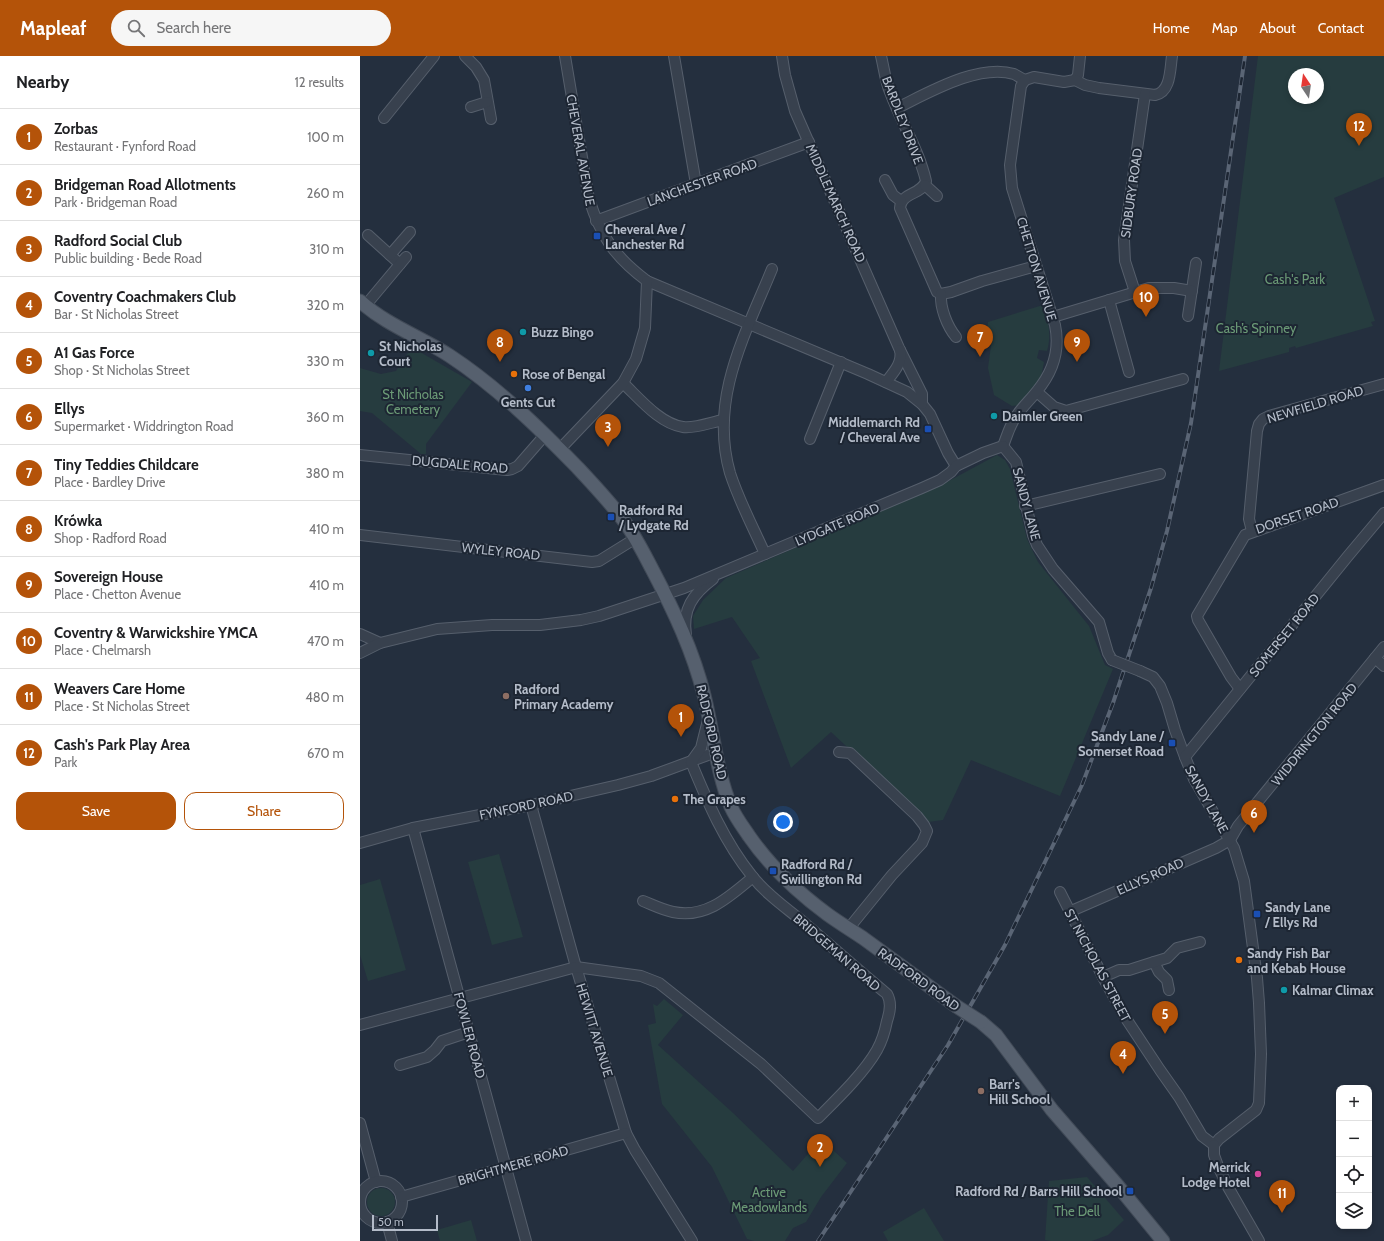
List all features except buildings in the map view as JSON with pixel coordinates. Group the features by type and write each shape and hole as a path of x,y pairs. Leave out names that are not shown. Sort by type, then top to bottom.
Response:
{"main road":[{"name":"RADFORD ROAD","path":"362,304 380,317 442,350 463,364 496,391 560,449 607,500 636,538 666,595 690,648 698,672 716,752 731,807 738,821 754,844 771,864 797,890 827,914 849,928 956,1006 981,1022 996,1035 1052,1110 1092,1158 1118,1186 1163,1241"}],"street":[{"path":"384,118 434,56"},
{"path":"465,56 484,80 491,119"},
{"name":"CHEVERAL AVENUE","path":"565,56 589,198 596,221 604,237 616,253 634,272 647,281 886,382 907,392 922,404"},
{"path":"674,56 696,184"},
{"name":"MIDDLEMARCH ROAD","path":"782,56 791,100 808,142 899,348 922,394 922,404 930,414 948,454 956,466"},
{"name":"BARDLEY DRIVE","path":"881,56 886,80 924,174 926,181 925,185"},
{"path":"1075,80 1078,75 1080,56"},
{"path":"897,108 934,89 978,74 997,72 1014,74 1025,80 1034,77 1064,82 1075,80 1085,85 1099,88 1155,95 1162,93 1167,85 1172,56"},
{"name":"CHETTON AVENUE","path":"1003,446 1016,416 1047,378 1054,364 1056,350 1057,333 1053,317 1012,188 1010,165 1021,86 1025,80"},
{"name":"SIDBURY ROAD","path":"1135,292 1125,260 1124,240 1145,94"},
{"path":"471,108 487,102"},
{"name":"LANCHESTER ROAD","path":"596,221 808,142"},
{"path":"885,180 893,195 901,201"},
{"path":"937,196 925,185 920,190 901,201 900,208 937,292 941,294 951,292 994,277 1036,266"},
{"path":"390,255 410,232"},
{"path":"362,304 403,260 390,255 368,235"},
{"path":"1188,316 1196,263"},
{"path":"764,554 730,472 723,420 725,399 732,371 772,269"},
{"path":"560,449 623,383 636,359 645,328 647,281"},
{"path":"1053,317 1155,287 1192,291"},
{"path":"941,294 942,307 951,331 956,337"},
{"path":"1109,300 1129,372"},
{"path":"886,382 899,363 901,356 899,348"},
{"path":"810,439 841,362"},
{"path":"1037,392 1054,407 1066,411 1184,379"},
{"path":"623,383 652,411 674,424 688,427 723,420"},
{"name":"NEWFIELD ROAD","path":"1252,531 1249,519 1257,431 1259,424 1263,419 1269,416 1384,384"},
{"name":"DUGDALE ROAD","path":"360,455 507,470 518,466 545,435"},
{"name":"LYDGATE ROAD","path":"360,653 380,643 436,630 492,625 540,625 581,620 599,616 666,595 922,488 940,480 951,472 956,466 983,453 1003,446"},
{"name":"SANDY LANE","path":"1003,446 1016,462 1025,506 1037,545 1053,569 1099,622 1108,653 1112,660 1153,677 1160,686 1194,779 1234,848 1244,883 1257,978 1261,1054 1261,1091 1256,1110 1219,1139 1214,1145"},
{"path":"1025,506 1160,474"},
{"name":"DORSET ROAD","path":"1240,689 1216,651 1197,616 1245,535 1252,531 1384,485"},
{"name":"SOMERSET ROAD","path":"1185,757 1384,513"},
{"name":"WYLEY ROAD","path":"360,535 592,562 599,561 636,538"},
{"path":"690,648 685,628 685,618 688,607 694,597 705,585 722,572"},
{"path":"360,634 380,643"},
{"name":"WIDDRINGTON ROAD","path":"1230,840 1238,826 1384,647"},
{"path":"1375,658 1384,666"},
{"path":"691,762 701,748 708,716"},
{"name":"FYNFORD ROAD","path":"360,843 413,828 530,805 618,785 691,762 716,752"},
{"path":"839,752 850,753 917,816 927,831 922,843 892,875 849,928"},
{"name":"BRIDGEMAN ROAD","path":"576,967 641,976 659,982 761,1064 818,1118 844,1091 877,1051 884,1035 890,1010 887,994 768,893 753,877 727,841 716,822 691,762"},
{"name":"HEWITT AVENUE","path":"530,805 576,967 626,1133 634,1150 692,1241"},
{"name":"FOWLER ROAD","path":"413,828 526,1241"},
{"name":"ELLYS ROAD","path":"1069,912 1216,848 1230,840"},
{"path":"643,901 671,912 683,914 706,911 730,897 753,877"},
{"name":"ST NICHOLAS STREET","path":"1060,892 1125,1018 1179,1097 1202,1136 1214,1145"},
{"path":"1103,977 1119,970 1129,970 1167,958 1177,948 1200,942"},
{"path":"1154,962 1162,976 1167,980 1169,990"},
{"path":"360,1026 576,967"},
{"path":"400,1065 427,1057 435,1050 442,1040 469,1032"},
{"path":"360,1123 376,1182"},
{"name":"BRIGHTMERE ROAD","path":"401,1197 626,1133"},
{"path":"1214,1145 1214,1155 1218,1166 1228,1187 1259,1241"},
{"path":"376,1182 383,1182 397,1188 401,1197 402,1205 399,1212 387,1222 375,1222 368,1218 362,1214 362,1190 376,1182"},
{"path":"387,1222 392,1241"}],"green space":[{"name":"Cash's Park","path":"1258,56 1384,56 1384,177 1334,198 1375,321 1371,322 1373,326 1296,348 1295,346 1289,348 1289,352 1219,371"},
{"path":"1043,305 1048,322 1049,339 1047,351 1039,350 1037,358 1044,362 1041,378 1021,405 1012,406 994,395 988,368 992,338 987,337 988,322"},
{"name":"St Nicholas Cemetery","path":"413,348 472,382 426,444 426,454 421,454 372,413 360,411 360,368 381,374 396,371 406,355"},
{"path":"997,455 1005,460 1010,469 1027,539 1038,562 1089,626 1105,665 1113,669 1060,796 971,760 943,820 928,822 831,732 791,768 751,661 760,658 732,617 694,629 693,616 703,600 726,578 947,482"},
{"path":"499,854 523,937 492,945 468,862"},
{"path":"380,879 406,970 368,981 360,955 360,885"},
{"name":"Active Meadowlands","path":"664,999 683,1015 658,1045 732,1112 793,1171 821,1139 847,1163 821,1197 806,1222 793,1228 785,1241 754,1241 747,1239 712,1167 662,1104 648,1025 656,1023 653,1004 657,1006"},
{"name":"The Dell","path":"1087,1177 1124,1220 1108,1235 1092,1241 1045,1240 1049,1181"},
{"path":"381,1188 391,1192 395,1202 391,1212 381,1216 371,1212 367,1202 371,1192"},
{"path":"924,1208 944,1241 888,1241 883,1232"},
{"path":"471,1220 477,1241 440,1241 437,1230"}],"railway":[{"path":"818,1241 948,1045 1005,945 1082,785 1113,703 1151,588 1167,531 1191,423 1245,56"}],"place":[{"name":"Cash's Park Play Area","path":"1359,146"},
{"name":"Cheveral Ave / Lanchester Rd","path":"597,236"},
{"name":"Coventry & Warwickshire YMCA","path":"1146,317"},
{"name":"Buzz Bingo","path":"523,332"},
{"name":"St Nicholas Court","path":"371,353"},
{"name":"Tiny Teddies Childcare","path":"980,357"},
{"name":"Krówka","path":"500,362"},
{"name":"Sovereign House","path":"1077,362"},
{"name":"Rose of Bengal","path":"514,374"},
{"name":"Gents Cut","path":"528,388"},
{"name":"Daimler Green","path":"994,416"},
{"name":"Middlemarch Rd / Cheveral Ave","path":"928,429"},
{"name":"Radford Social Club","path":"608,447"},
{"name":"Radford Rd / Lydgate Rd","path":"611,517"},
{"name":"Radford Primary Academy","path":"506,696"},
{"name":"Zorbas","path":"681,737"},
{"name":"Sandy Lane / Somerset Road","path":"1172,743"},
{"name":"The Grapes","path":"675,799"},
{"name":"Ellys","path":"1254,833"},
{"name":"Radford Rd / Swillington Rd","path":"773,871"},
{"name":"Sandy Lane / Ellys Rd","path":"1257,914"},
{"name":"Sandy Fish Bar and Kebab House","path":"1239,960"},
{"name":"Kalmar Climax","path":"1284,990"},
{"name":"A1 Gas Force","path":"1165,1034"},
{"name":"Coventry Coachmakers Club","path":"1123,1074"},
{"name":"Barr's Hill School","path":"981,1091"},
{"name":"Bridgeman Road Allotments","path":"820,1167"},
{"name":"Merrick Lodge Hotel","path":"1258,1174"},
{"name":"Radford Rd / Barrs Hill School","path":"1130,1191"},
{"name":"Weavers Care Home","path":"1282,1213"}],"park label":[{"name":"Cash’s Spinney","path":"1256,328"}]}
